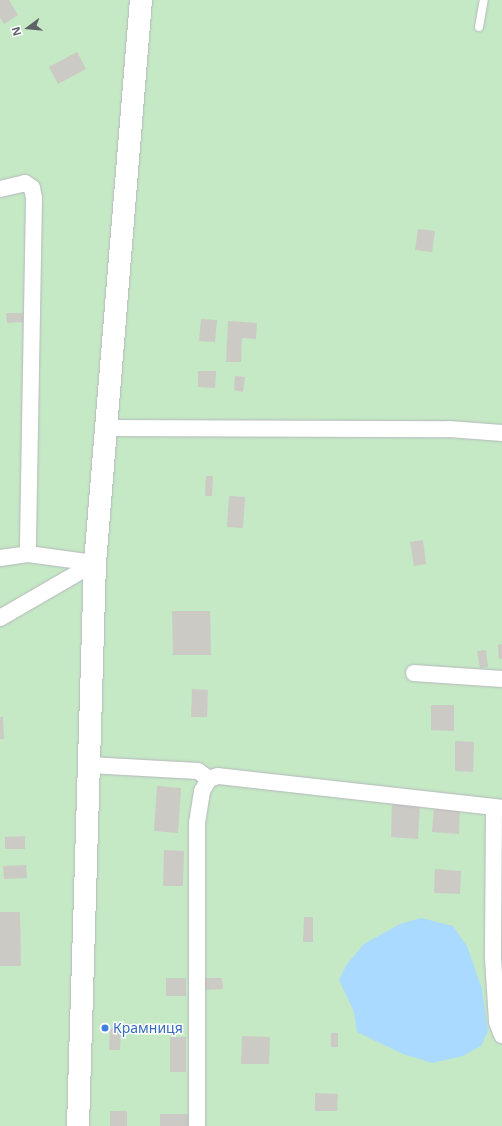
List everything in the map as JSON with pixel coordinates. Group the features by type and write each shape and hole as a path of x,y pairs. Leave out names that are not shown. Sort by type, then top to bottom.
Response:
{"street":[{"path":"78,1126 95,564 141,0"},
{"path":"0,189 25,183 32,188 34,198 28,554"},
{"path":"106,428 449,429 502,433"},
{"path":"0,558 28,554 95,564"},
{"path":"0,618 95,564"},
{"path":"414,673 502,679"},
{"path":"89,765 198,772 209,779"},
{"path":"197,1126 197,823 202,791 209,779 218,776 498,807 493,958 497,1022 502,1035"}],"lane":[{"path":"479,27 484,0"}],"green space":[{"path":"0,0 502,0 502,1126 0,1126"}],"water":[{"path":"421,918 453,926 467,946 482,989 488,1031 481,1046 463,1056 432,1063 403,1054 357,1032 354,1012 339,980 347,964 364,944 400,924"}],"building":[{"path":"0,0 9,0 18,15 4,24 0,18"},
{"path":"77,52 86,69 58,84 49,67"},
{"path":"418,229 435,231 432,252 415,250"},
{"path":"6,313 23,313 23,322 7,323"},
{"path":"201,319 217,320 215,342 199,341"},
{"path":"228,321 257,323 256,339 242,338 241,362 226,362"},
{"path":"198,371 216,371 215,388 198,387"},
{"path":"235,376 245,377 243,392 234,390"},
{"path":"206,476 213,476 212,496 205,496"},
{"path":"229,496 245,497 243,528 227,527"},
{"path":"423,540 426,564 414,566 410,542"},
{"path":"172,611 210,611 211,655 173,655"},
{"path":"502,644 502,659 499,659 498,645"},
{"path":"486,650 488,667 480,668 477,651"},
{"path":"192,689 208,690 207,717 191,717"},
{"path":"431,705 454,705 454,731 431,730"},
{"path":"0,717 3,717 4,739 0,739"},
{"path":"455,741 474,742 473,772 455,771"},
{"path":"157,786 181,788 178,833 154,831"},
{"path":"392,803 420,804 418,839 391,837"},
{"path":"434,807 460,809 459,834 432,832"},
{"path":"25,836 25,849 5,849 5,837"},
{"path":"164,850 184,851 183,886 163,886"},
{"path":"26,865 27,878 4,879 3,866"},
{"path":"435,869 461,871 460,894 434,893"},
{"path":"0,912 20,912 21,966 0,966"},
{"path":"304,917 313,917 313,942 303,942"},
{"path":"166,978 186,978 186,996 166,996"},
{"path":"204,978 222,978 223,989 204,990"},
{"path":"110,1028 121,1028 120,1050 109,1050"},
{"path":"331,1033 338,1033 338,1047 331,1047"},
{"path":"242,1036 270,1037 269,1064 241,1064"},
{"path":"170,1037 186,1037 186,1072 170,1072"},
{"path":"315,1093 338,1094 337,1111 315,1111"},
{"path":"110,1111 127,1111 127,1126 110,1126"},
{"path":"160,1114 188,1114 188,1126 160,1126"}],"place":[{"name":"Крамниця","path":"105,1028"}]}
